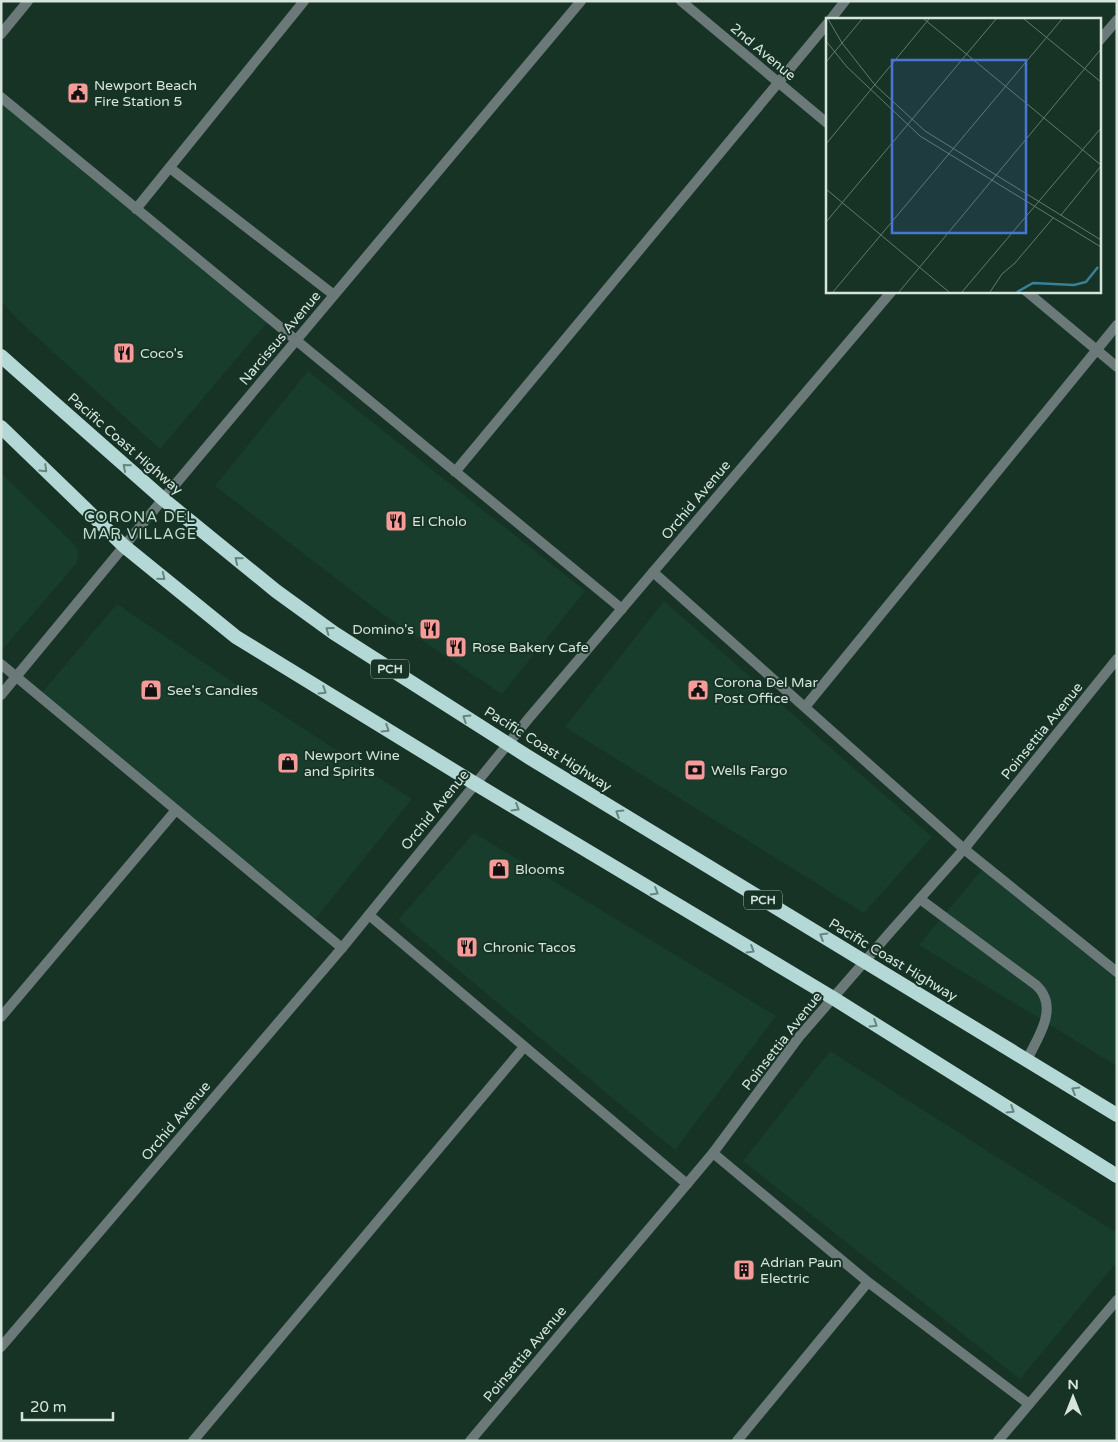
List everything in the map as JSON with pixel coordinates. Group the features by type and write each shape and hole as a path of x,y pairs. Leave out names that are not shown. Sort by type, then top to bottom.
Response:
{"highway":[{"name":"Pacific Coast Highway","path":"1,356 163,499 276,591 334,633 507,744 1117,1115"},
{"path":"1,428 124,546 236,637 474,783 833,998 1117,1176"}],"street":[{"path":"1,34 28,1"},
{"name":"Narcissus Avenue","path":"1,695 581,1"},
{"name":"2nd Avenue","path":"681,1 826,122"},
{"path":"832,18 846,1"},
{"path":"136,209 299,3"},
{"path":"1100,40 1117,20"},
{"path":"455,472 826,25"},
{"path":"1,97 622,609"},
{"path":"170,168 334,295"},
{"name":"Orchid Avenue","path":"1,1347 342,948 474,783 891,292"},
{"path":"1027,292 1117,367"},
{"path":"805,707 1117,325"},
{"path":"653,572 964,849 1117,972"},
{"name":"Poinsettia Avenue","path":"470,1441 713,1153 799,1037 964,849 1117,660"},
{"path":"1,664 342,948"},
{"path":"1,1017 176,810"},
{"path":"920,899 1036,985 1044,995 1047,1007 1046,1018 1027,1060"},
{"path":"368,915 687,1184"},
{"path":"193,1441 524,1047"},
{"path":"713,1153 868,1282 1029,1404"},
{"path":"737,1441 868,1282"},
{"path":"998,1441 1117,1300"}],"shaded area":[{"path":"1,97 270,319 160,449 18,320 1,301"},
{"path":"308,371 585,591 502,694 381,613 215,486"},
{"path":"1,473 74,544 78,550 78,557 76,564 1,651"},
{"path":"664,601 932,837 864,913 565,727"},
{"path":"117,604 261,701 412,799 312,923 39,696"},
{"path":"474,833 776,1016 675,1150 398,920"},
{"path":"985,866 1117,977 1117,1066 919,945"},
{"path":"830,1051 1117,1233 1117,1262 1020,1379 743,1161"}],"place":[{"name":"Newport Beach Fire Station 5","path":"78,93"},
{"name":"Coco's","path":"124,353"},
{"name":"El Cholo","path":"396,521"},
{"name":"Domino's","path":"430,629"},
{"name":"Rose Bakery Cafe","path":"456,647"},
{"name":"See's Candies","path":"151,690"},
{"name":"Corona Del Mar Post Office","path":"698,690"},
{"name":"Newport Wine and Spirits","path":"288,763"},
{"name":"Wells Fargo","path":"695,770"},
{"name":"Blooms","path":"499,869"},
{"name":"Chronic Tacos","path":"467,947"},
{"name":"Adrian Paun Electric","path":"744,1270"}],"district":[{"name":"CORONA DEL MAR VILLAGE","path":"140,526"}]}
